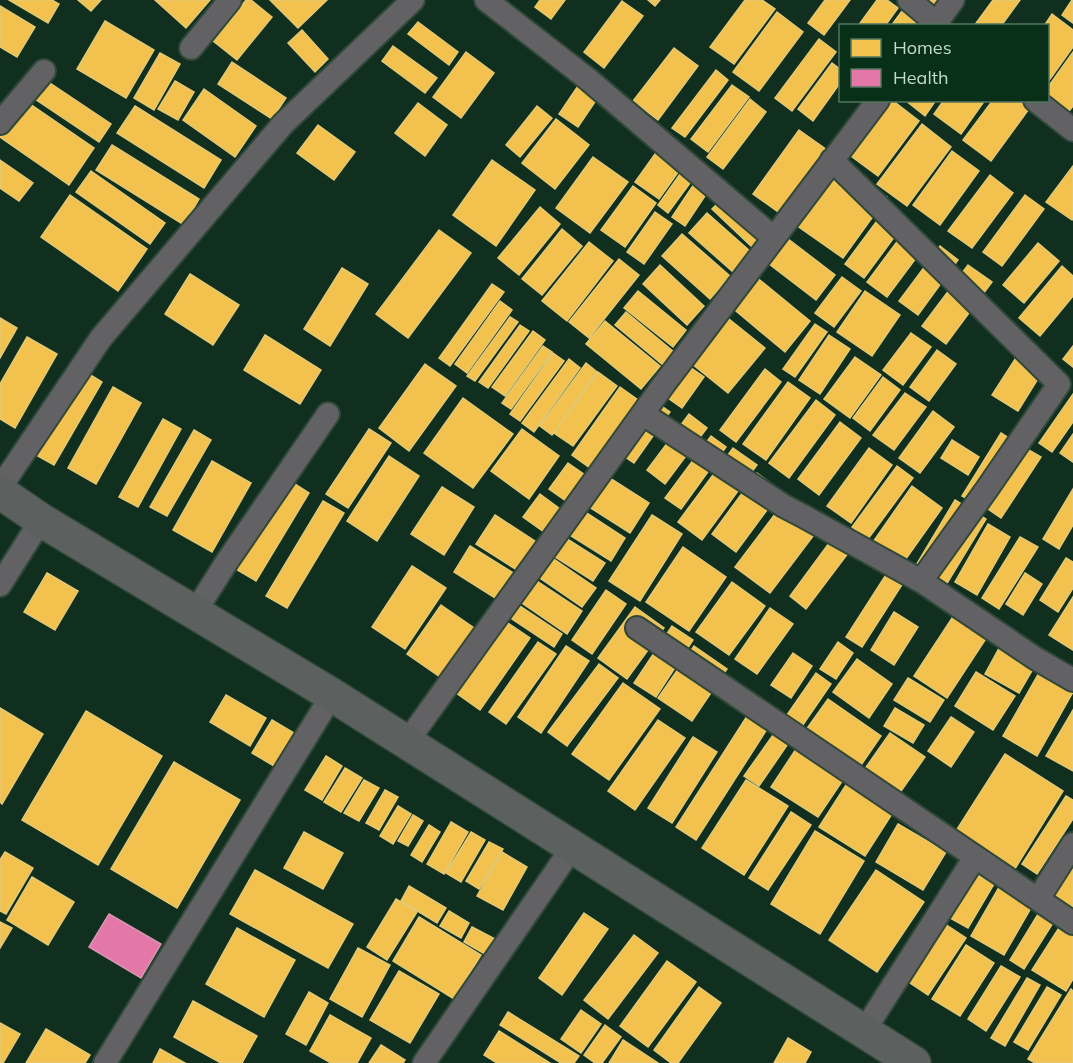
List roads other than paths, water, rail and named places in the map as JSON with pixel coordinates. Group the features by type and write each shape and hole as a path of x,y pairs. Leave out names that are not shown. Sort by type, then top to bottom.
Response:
{"main road":[{"path":"0,492 41,520 407,742 914,1063"}],"street":[{"path":"191,48 230,0"},
{"path":"0,488 101,338 283,124 413,0"},
{"path":"486,0 589,80 774,238"},
{"path":"909,0 937,24 953,0"},
{"path":"0,123 44,71"},
{"path":"407,742 643,414 876,102"},
{"path":"1038,102 1073,130"},
{"path":"832,160 1066,389 987,489 921,581"},
{"path":"195,612 328,414"},
{"path":"643,414 784,506 921,581 1035,658 1073,680"},
{"path":"0,585 41,520"},
{"path":"637,628 1073,923"},
{"path":"105,1063 332,696"},
{"path":"1038,899 1073,844"},
{"path":"424,1063 572,848"},
{"path":"864,1031 975,857"}]}
